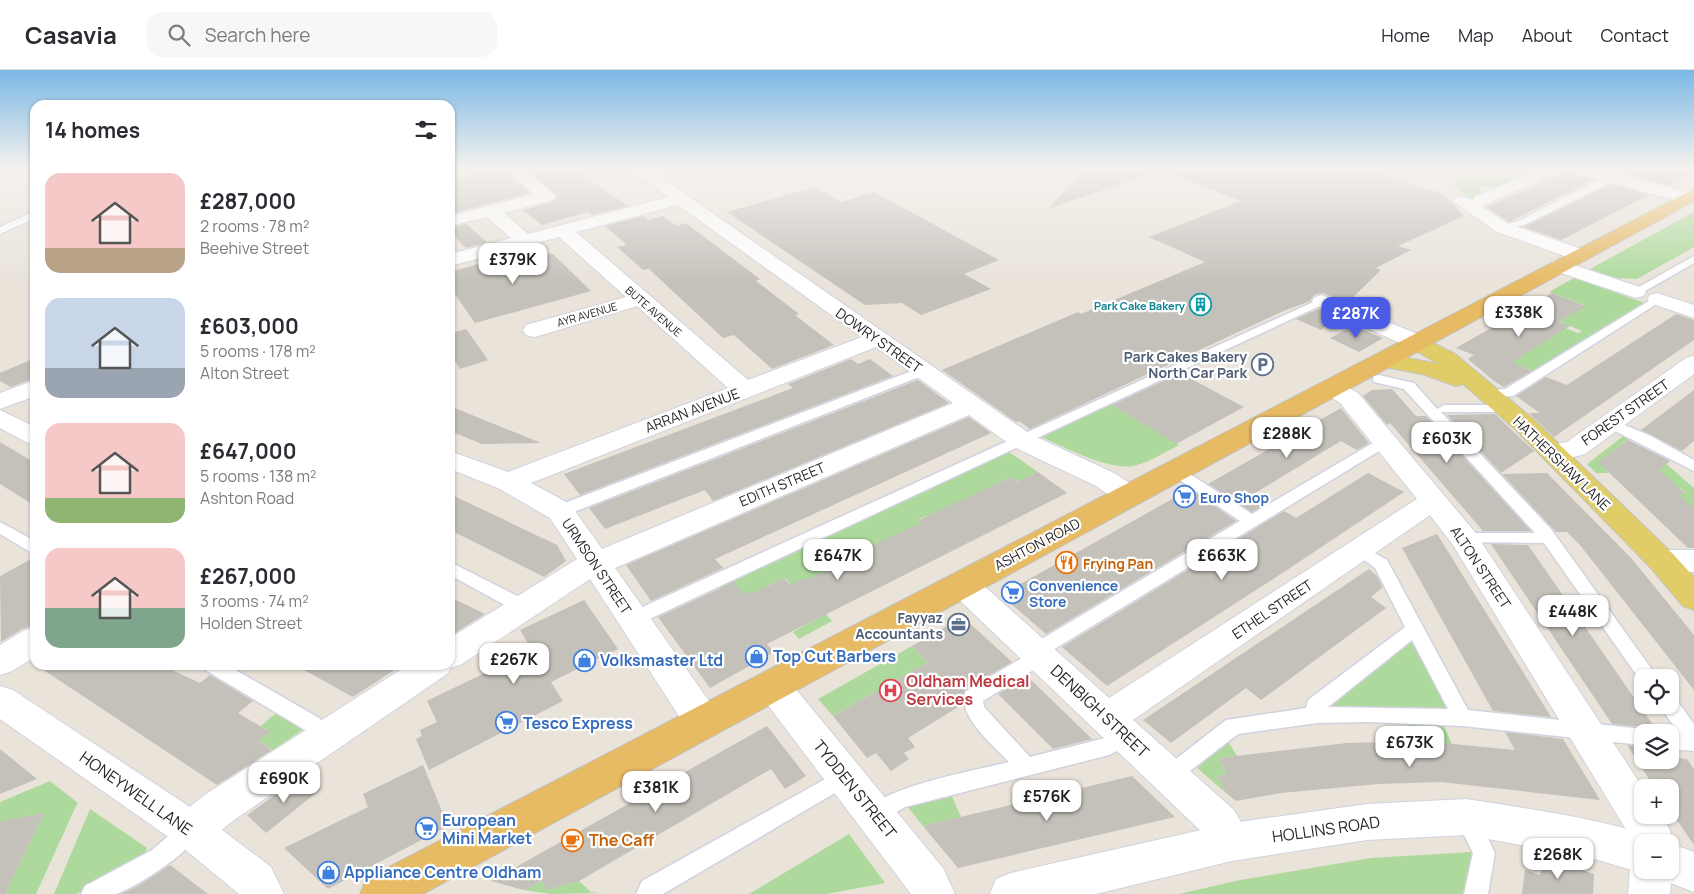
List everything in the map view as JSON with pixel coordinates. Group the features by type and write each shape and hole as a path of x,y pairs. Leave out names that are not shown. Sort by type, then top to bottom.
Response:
{"highway":[{"name":"ASHTON ROAD","path":"392,892 703,722 1331,387 1380,370 1417,342 1669,207"}],"main road":[{"name":"HATHERSHAW LANE","path":"1417,342 1447,359 1553,452 1662,561 1694,598"},
{"path":"1380,370 1428,368 1490,397"}],"street":[{"path":"455,220 505,207"},
{"path":"455,259 524,240 563,232 651,207"},
{"name":"DOWRY STREET","path":"693,207 1021,440 1106,480 1128,495"},
{"path":"1473,207 1501,227 1580,255"},
{"path":"492,211 524,240"},
{"name":"BUTE AVENUE","path":"563,232 745,390"},
{"path":"1559,266 1636,292"},
{"name":"AYR AVENUE","path":"534,330 640,299"},
{"path":"1657,299 1694,312"},
{"path":"1322,301 1417,342"},
{"name":"ARRAN AVENUE","path":"508,482 877,339"},
{"name":"FOREST STREET","path":"1553,452 1576,448 1694,363"},
{"name":"ALTON STREET","path":"1331,387 1350,398 1464,538 1651,834"},
{"path":"0,402 30,389"},
{"name":"EDITH STREET","path":"455,651 525,608 581,570 970,405"},
{"path":"0,418 30,434"},
{"name":"URMSON STREET","path":"455,461 508,482 560,511 703,722"},
{"name":"ETHEL STREET","path":"1118,727 1359,550 1424,506 1437,505"},
{"path":"1662,561 1694,561"},
{"name":"DENBIGH STREET","path":"962,584 1170,775 1220,823 1232,842"},
{"path":"0,662 30,643"},
{"name":"EDITH STREET","path":"191,830 207,816 426,670"},
{"name":"TYDDEN STREET","path":"773,686 876,814 928,882 934,894"},
{"name":"HONEYWELL LANE","path":"0,700 191,830 256,880 263,894"},
{"name":"HOLLINS ROAD","path":"1011,894 1232,842 1366,822 1466,818 1591,839 1634,852"},
{"path":"1679,866 1694,872"},
{"path":"1649,894 1650,879"}],"lane":[{"path":"1501,227 1521,223 1553,207"},
{"path":"0,231 30,216"},
{"path":"1636,292 1694,259"},
{"path":"1444,409 1508,392 1657,299"},
{"path":"633,619 1322,301"},
{"path":"1380,370 1409,386 1548,538 1643,669"},
{"path":"560,511 922,371"},
{"path":"1610,423 1646,438 1694,466"},
{"path":"1026,767 974,710 973,697 1038,654 1251,521 1376,447 1389,446"},
{"path":"1174,470 1251,521"},
{"path":"0,527 30,546"},
{"path":"1464,538 1548,538"},
{"path":"1359,550 1381,564 1419,633 1462,718"},
{"path":"455,571 525,608"},
{"path":"1318,715 1315,706 1409,633 1419,633"},
{"path":"220,670 312,724 326,737"},
{"path":"1170,775 1233,726 1318,715 1368,714 1462,718 1634,736"},
{"path":"1675,714 1694,740"},
{"path":"876,814 900,798 1116,744 1118,727"},
{"path":"1679,740 1694,740"},
{"path":"648,894 650,889 845,777"},
{"path":"1466,818 1484,853 1476,894"},
{"path":"93,894 160,857 191,830"}],"green space":[{"path":"1694,212 1694,247 1637,279 1616,278 1590,269"},
{"path":"1574,278 1645,303 1536,372 1510,362 1555,324 1578,333 1582,331 1560,322 1585,305 1549,292"},
{"path":"1111,404 1179,445 1148,461 1127,467 1089,458 1041,437"},
{"path":"1626,434 1631,437 1599,462 1609,473 1596,473 1587,464"},
{"path":"1009,452 1038,472 1018,482 1010,477 935,523 927,516 919,519 922,523 894,537 876,552 869,546 846,557 852,564 823,572 810,584 804,578 796,582 832,621 799,639 793,632 820,617 785,578 769,585 761,605 749,592 744,594 725,592 720,586"},
{"path":"1664,462 1694,488 1694,512 1670,494 1686,494 1680,488 1664,488 1650,464"},
{"path":"1410,640 1414,640 1454,714 1326,709 1327,704"},
{"path":"912,646 928,662 833,716 818,699"},
{"path":"276,713 304,729 273,750 259,741 270,732 261,726"},
{"path":"1405,722 1443,724 1452,744 1417,741"},
{"path":"1228,741 1237,756 1219,758 1227,774 1217,776 1226,793 1197,768"},
{"path":"50,781 78,803 36,894 5,894 44,813 2,821 0,824 0,802"},
{"path":"951,794 961,817 923,826 906,805"},
{"path":"90,809 147,848 137,863 76,894 54,894"},
{"path":"849,834 885,883 827,894 749,894"},
{"path":"1472,852 1463,894 1179,894 1240,880 1371,858"},
{"path":"542,881 547,890 579,881 591,892 599,893 551,894 524,890"}],"building":[{"path":"455,207 475,207 455,213"},
{"path":"533,207 622,207 592,215 588,212 542,225 523,210"},
{"path":"743,207 902,207 999,260 964,274 991,289 921,315 902,303 865,305 727,212"},
{"name":"Park Cake Bakery","path":"1225,207 1456,207 1464,216 1398,246 1411,250 1376,268 1381,270 1347,303 1323,293 1314,295 1310,301 1281,312 1030,429 1019,421 1016,422 942,370 1078,312 1081,314 1205,262 1149,237"},
{"path":"1487,207 1538,207 1509,222"},
{"path":"1564,207 1625,207 1561,240 1524,227"},
{"path":"643,216 648,220 663,216 677,226 686,223 760,279 756,281 799,314 795,315 834,345 772,369 734,335 723,338 649,269 643,270 617,247 627,245 605,226"},
{"path":"466,224 487,242 466,248 455,237 455,227"},
{"path":"527,251 553,254 591,291 475,323 455,294 455,271 482,263 479,260 501,254 512,264"},
{"path":"1552,293 1586,306 1559,322 1570,326 1512,362 1532,371 1504,387 1468,359 1474,355 1456,348"},
{"path":"1318,309 1335,316 1321,330 1296,319"},
{"path":"1676,314 1694,320 1694,340 1554,437 1529,413 1540,413 1516,396 1546,377 1567,385"},
{"path":"1353,326 1383,338 1359,352 1330,338"},
{"path":"466,329 488,360 460,369 455,361 455,332"},
{"path":"851,359 858,364 870,359 893,376 580,495 564,474 793,388 788,384"},
{"path":"30,360 30,380 11,387 0,381 0,373"},
{"path":"1180,373 1244,407 1176,444 1112,405"},
{"path":"918,380 949,403 713,501 705,490 605,529 589,508"},
{"path":"1392,389 1416,416 1426,416 1531,531 1483,531 1390,423 1387,425 1363,396 1372,390"},
{"path":"1694,390 1694,441 1682,451 1641,430"},
{"path":"455,408 541,443 482,444 455,433"},
{"path":"1341,408 1369,443 1357,450 1341,441 1255,493 1269,502 1252,512 1208,484"},
{"path":"1495,414 1534,451 1501,473 1447,415"},
{"path":"969,417 991,433 715,559 723,568 651,601 626,565"},
{"path":"1628,440 1670,461 1659,470 1686,494 1678,494 1694,508 1694,548 1688,548 1598,462"},
{"path":"0,442 30,460 30,503 0,484"},
{"path":"1038,472 1067,493 767,644 774,652 710,688 658,617 734,582 744,594 749,591 751,594 784,578 790,584 804,578 807,580 848,560 845,557 922,523 919,520 1011,477 1017,482"},
{"path":"1368,473 1404,492 1107,686 1062,647 1284,511 1296,518"},
{"path":"1547,473 1632,559 1694,635 1694,690 1580,545 1567,532 1556,532 1502,474"},
{"path":"1190,489 1236,521 1046,634 1001,595"},
{"path":"455,496 557,545 566,561 544,577 455,532"},
{"path":"1437,534 1551,717 1493,711 1402,548"},
{"path":"1491,544 1528,545 1634,697 1634,714 1645,714 1652,724 1634,724 1634,726 1612,724"},
{"path":"30,560 30,627 22,629 1,642 0,576"},
{"path":"1369,569 1377,576 1383,587 1371,597 1386,608 1261,700 1246,688 1171,743 1143,720"},
{"path":"455,599 485,614 455,633"},
{"path":"584,600 618,649 551,682 563,701 429,770 416,739 422,736 420,730 437,722 427,701 532,650 520,630"},
{"path":"963,617 1012,662 965,689 963,704 908,738 915,747 904,753 909,759 891,771 876,753 867,758 833,716 928,662 912,646"},
{"path":"44,670 172,670 200,683 210,675 253,701 238,713 270,732 259,741 272,750 217,785"},
{"path":"304,670 394,670 353,697"},
{"path":"1027,676 1092,739 1053,749 998,694"},
{"path":"767,726 806,776 785,789 771,769 579,881 547,890 542,881 524,890 491,881"},
{"path":"1505,732 1563,739 1600,800 1441,782 1378,784 1281,793 1236,801 1226,793 1217,776 1227,774 1219,758 1347,743 1423,741 1515,750"},
{"path":"1627,745 1634,746 1634,756"},
{"path":"0,749 37,779 0,794"},
{"path":"1679,758 1687,759 1694,769 1694,845 1679,823 1679,779 1649,779 1643,769 1679,769"},
{"path":"423,765 448,826 328,889 284,848 368,807 363,794"},
{"path":"303,775 321,789 266,833 247,815"},
{"path":"1132,776 1175,817 958,868 923,826"},
{"path":"44,813 5,894 0,894 0,821"},
{"path":"1545,858 1594,874 1593,894 1522,894 1525,870 1540,875"},
{"path":"170,865 208,894 121,894 138,886"}],"place":[{"name":"Park Cake Bakery","path":"1201,305"},
{"name":"Park Cakes Bakery North Car Park","path":"1263,364"},
{"name":"Euro Shop","path":"1184,497"},
{"name":"Frying Pan","path":"1067,563"},
{"name":"Convenience Store","path":"1013,593"},
{"name":"Fayyaz Accountants","path":"959,625"},
{"name":"Top Cut Barbers","path":"757,656"},
{"name":"Volksmaster Ltd","path":"584,660"},
{"name":"Oldham Medical Services","path":"890,690"},
{"name":"Tesco Express","path":"507,723"},
{"name":"European Mini Market","path":"426,829"},
{"name":"The Caff","path":"573,840"},
{"name":"Appliance Centre Oldham","path":"328,872"}]}
